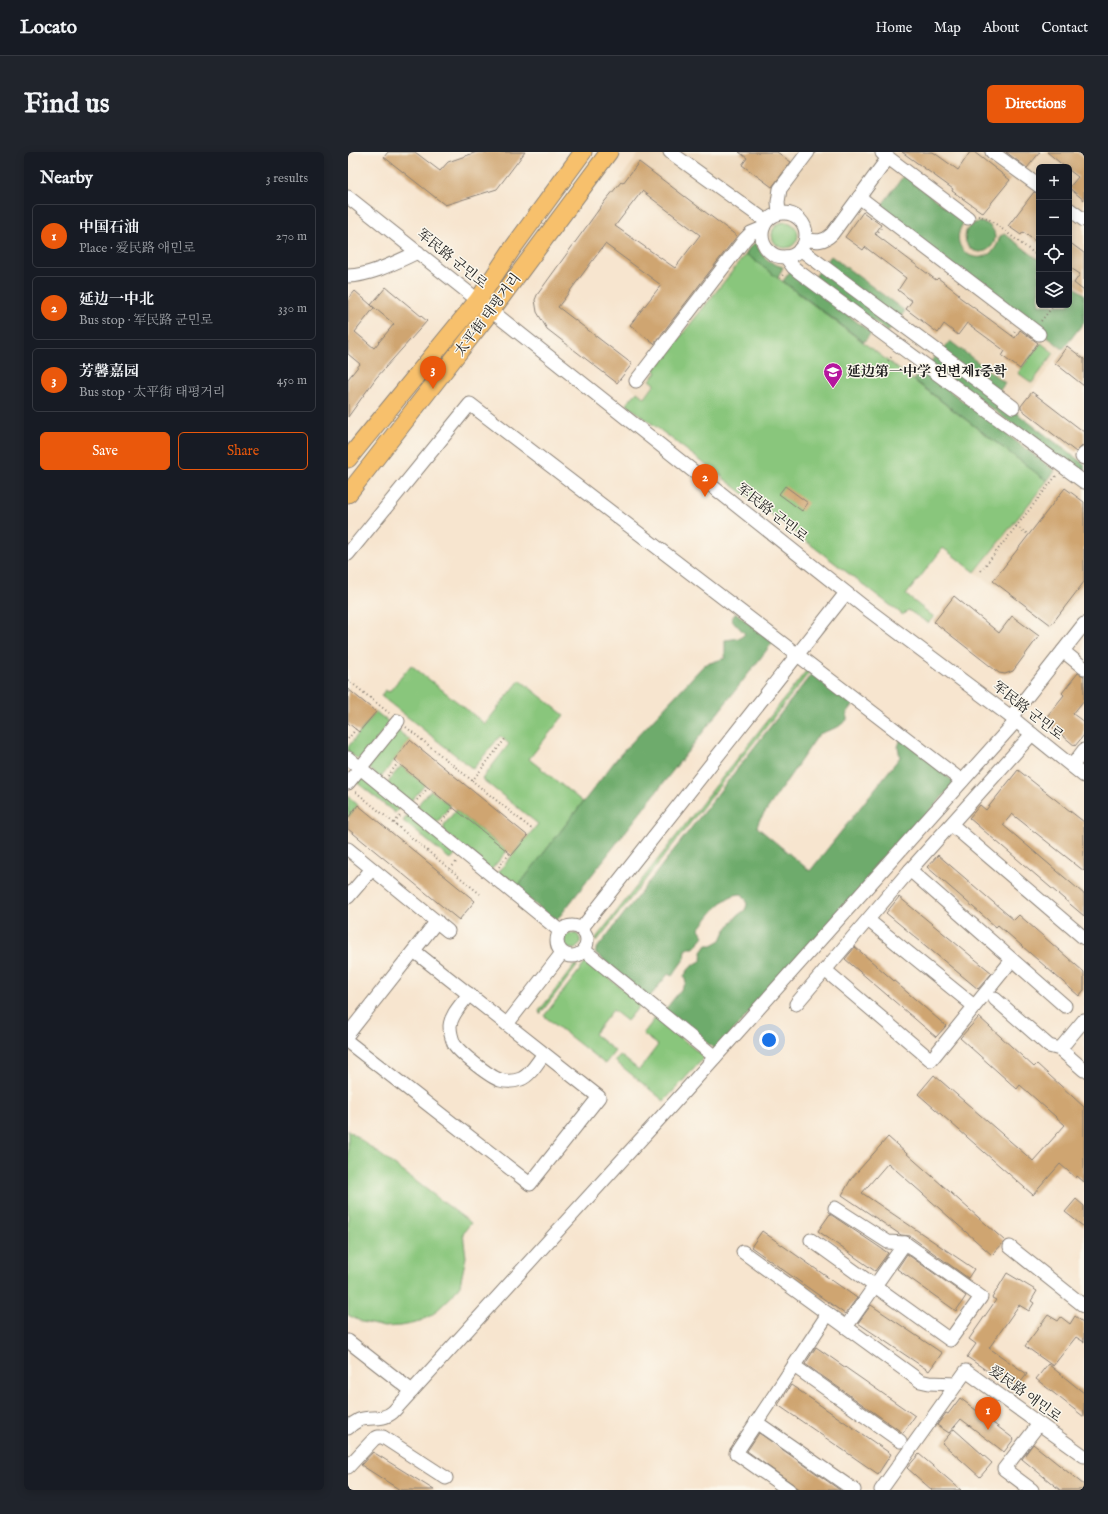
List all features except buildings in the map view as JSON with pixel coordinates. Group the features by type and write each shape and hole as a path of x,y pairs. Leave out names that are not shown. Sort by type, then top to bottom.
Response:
{"main road":[{"name":"太平街 태평거리","path":"348,459 478,300 512,249 583,152"},
{"name":"太平街 태평거리","path":"348,494 491,311 609,152"}],"street":[{"path":"670,152 765,224"},
{"path":"778,213 780,189 808,152"},
{"path":"992,152 1036,184"},
{"path":"803,244 827,239 859,197 884,155 968,218"},
{"name":"军民路 군민로","path":"348,197 846,593 1014,719 1084,776"},
{"path":"859,197 1037,332"},
{"path":"1072,210 1084,220"},
{"path":"636,381 751,233 765,224 772,216 778,213 786,212 793,214 804,224 806,232 803,244 792,255 786,257 778,256 772,253 767,248 762,235 765,224"},
{"path":"803,244 1013,407"},
{"path":"348,276 358,276 377,270 418,252"},
{"path":"786,257 799,272 1084,482"},
{"path":"348,554 470,404 962,781"},
{"path":"1084,454 1082,457 1084,458"},
{"path":"581,929 846,593"},
{"path":"348,1428 359,1420 388,1416 412,1391 715,1057 962,781 1014,719 1084,624"},
{"path":"1063,651 1084,668"},
{"path":"351,787 360,768 398,721"},
{"path":"796,1004 910,870 952,825 1032,734"},
{"path":"1072,766 1084,750"},
{"path":"348,758 560,932"},
{"path":"952,825 1084,938"},
{"path":"348,849 448,931"},
{"path":"348,897 372,869"},
{"path":"910,870 1065,1006"},
{"path":"868,920 974,1006"},
{"path":"348,1034 437,921"},
{"path":"572,926 581,929 587,942 584,950 576,956 562,953 559,949 557,940 560,932 572,926"},
{"path":"584,950 715,1057"},
{"path":"348,1042 530,1184 599,1097 414,951"},
{"path":"507,1024 562,953"},
{"path":"825,970 931,1060 1012,960"},
{"path":"469,994 453,1015 450,1027 451,1036 455,1044 491,1076 500,1080 510,1081 522,1078 528,1075 544,1054"},
{"path":"995,999 1048,1046 1060,1049 1084,1070"},
{"path":"1060,1049 1084,1020"},
{"path":"811,1240 950,1340 981,1297 905,1243 888,1242 835,1208"},
{"path":"846,1328 905,1243"},
{"path":"1010,1247 1084,1306"},
{"path":"743,1252 920,1381 929,1384 956,1384"},
{"path":"789,1490 736,1452 828,1314"},
{"path":"348,1341 412,1391"},
{"path":"794,1366 900,1441"},
{"name":"爱民路 애민로","path":"956,1384 966,1371 1084,1456"},
{"path":"881,1490 956,1384"},
{"path":"756,1422 854,1490"},
{"path":"1032,1490 1004,1469 1039,1424"},
{"path":"348,1467 368,1444 378,1437 383,1437 446,1478"}],"path":[{"path":"968,218 982,216 987,218 1036,255"},
{"path":"1037,332 1052,308"},
{"path":"981,571 1063,467"},
{"path":"1016,526 1029,535"},
{"path":"348,680 533,830"},
{"path":"348,740 356,729"},
{"path":"472,781 506,738"},
{"path":"381,785 398,763"},
{"path":"351,787 480,894"},
{"path":"410,809 428,788"},
{"path":"435,830 453,808"},
{"path":"492,876 510,853"}],"shaded area":[{"name":"延边第一中学 연변제1중학","path":"640,152 1084,152 1084,322 1015,412 1084,464 1084,590 1052,630 943,548 902,599 628,385 656,349 627,327 696,237 620,179"}],"green space":[{"path":"904,175 964,222 959,233 959,243 963,251 970,256 979,257 987,255 995,248 1000,236 1005,234 1036,258 1036,308 1072,308 1072,285 1084,294 1084,322 1063,349 879,209"},
{"path":"785,222 795,225 798,235 795,245 785,248 775,245 772,235 775,225"},
{"path":"980,222 986,223 994,231 994,243 986,251 980,252 974,251 966,243 965,237 966,231 974,223"},
{"path":"756,242 760,251 769,261 783,267 778,278 746,254 749,248"},
{"path":"746,254 1047,481 975,572 943,548 906,595 934,617 928,623 908,610 903,615 626,404 637,392 645,398 655,384 650,380 657,372 654,370"},
{"path":"831,256 905,311 898,320 824,265"},
{"path":"791,270 871,333 864,342 783,281"},
{"path":"820,270 894,325 888,332 815,277"},
{"path":"950,341 1005,383 998,393 942,351"},
{"path":"1041,343 1054,353 1032,383 1018,373"},
{"path":"937,353 1084,464 1084,477 930,363"},
{"path":"922,370 1055,471 1047,481 914,380"},
{"path":"736,613 773,642 556,921 516,889 618,757 704,665 725,658 725,640 740,638 745,634 731,619"},
{"path":"411,665 485,724 520,680 564,715 529,759 583,802 516,889 497,874 538,824 482,779 509,744 500,736 473,769 381,696 385,690 389,692"},
{"path":"809,669 811,670 597,941 596,938"},
{"path":"813,672 854,704 847,713 847,720 838,727 819,734 759,821 757,827 810,871 900,757 898,747 901,738 953,781 953,785 716,1050 665,1010 686,983 684,976 691,967 702,960 702,952 707,945 712,945 721,940 725,931 737,916 745,910 747,905 746,899 742,894 735,895 723,901 718,906 699,929 704,936 694,948 689,948 686,950 685,958 672,976 668,974 649,998 595,953 598,947"},
{"path":"376,712 390,723 362,758 357,759 348,751 348,747"},
{"path":"397,730 410,740 383,775 379,777 369,768 369,765"},
{"path":"401,766 425,785 409,803 388,785 390,779"},
{"path":"359,778 363,778 400,807 395,813 355,781"},
{"path":"431,790 450,806 435,823 417,809 420,802"},
{"path":"348,796 358,805 348,818"},
{"path":"456,810 507,851 491,870 444,831 444,825"},
{"path":"409,814 457,853 451,860 403,821"},
{"path":"569,933 577,934 580,938 580,944 575,949 569,949 564,943 564,938"},
{"path":"588,961 641,1004 627,1021 613,1010 594,1034 615,1051 605,1064 544,1016"},
{"path":"578,965 540,1014 539,1011 574,966"},
{"path":"656,1017 703,1056 703,1059 664,1101 615,1061 620,1055 639,1070 658,1045 643,1034"},
{"path":"348,1130 471,1223 463,1233 466,1257 460,1285 452,1296 432,1315 416,1323 384,1327 362,1322 348,1315"}],"place":[{"name":"芳馨嘉园","path":"433,389"},
{"name":"延边第一中学 연변제1중학","path":"833,389"},
{"name":"延边一中北","path":"705,497"},
{"name":"中国石油","path":"988,1430"}]}
